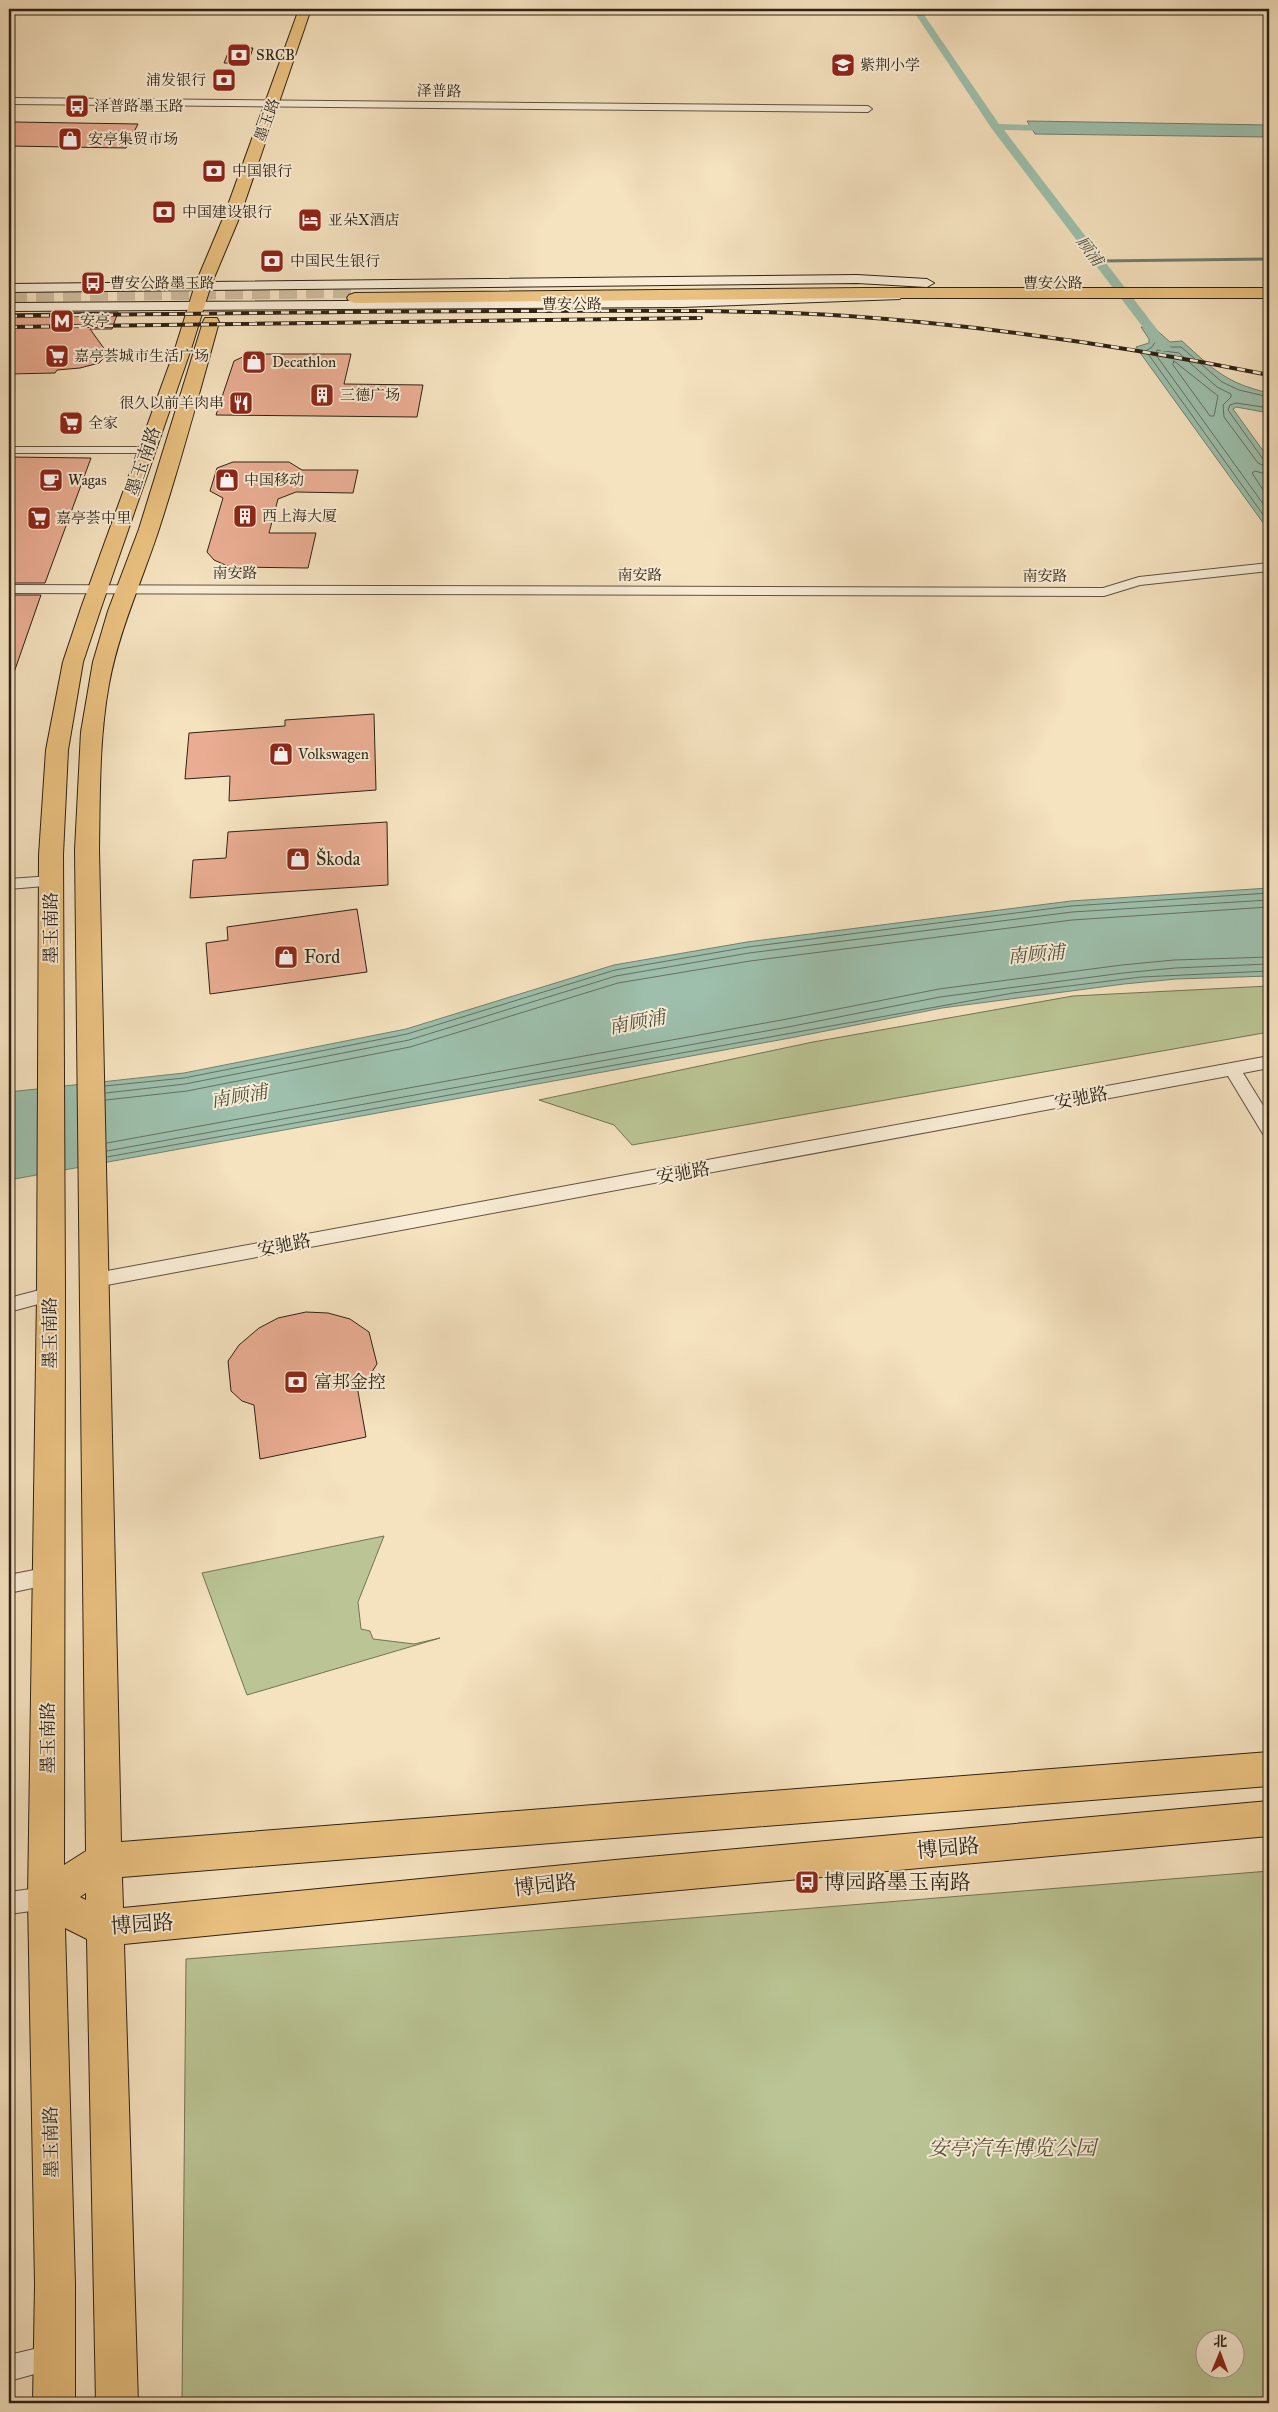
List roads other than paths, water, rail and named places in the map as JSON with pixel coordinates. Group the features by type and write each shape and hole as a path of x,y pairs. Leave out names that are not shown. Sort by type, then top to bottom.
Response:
{"main road":[{"name":"墨玉路","path":"211,299 229,263 279,125 305,9"},
{"path":"310,37 319,9"},
{"name":"墨玉路","path":"203,285 284,100"},
{"name":"曹安公路","path":"9,307 857,279 927,288"},
{"name":"曹安公路","path":"356,294 927,288 1150,288 1269,283"},
{"path":"9,288 203,285"},
{"name":"墨玉南路","path":"117,2403 103,1928 104,1861 96,1280 87,850 95,703 103,661 126,589 148,530 211,299 203,285"},
{"name":"曹安公路","path":"211,299 682,303 858,298 927,288"},
{"name":"曹安公路","path":"1150,288 1269,293"},
{"name":"墨玉南路","path":"54,2403 55,2357 27,1901 48,1576 53,802 64,702 74,662 148,450 211,299"},
{"path":"27,1901 104,1861 1269,1769"},
{"name":"博园路","path":"27,1901 103,1928 615,1878 1269,1819"}],"street":[{"name":"泽普路","path":"9,101 284,100 868,109"},
{"path":"9,450 148,450"},
{"name":"南安路","path":"9,589 1104,592 1139,581 1269,567"},
{"path":"9,884 51,881"},
{"name":"安驰路","path":"96,1280 1269,1062"},
{"path":"1232,1070 1269,1129"},
{"path":"9,1305 50,1294"},
{"path":"9,1584 48,1576"},
{"path":"9,2368 55,2357"}],"water":[{"path":"1027,121 1269,125 1269,137 1035,134"},
{"path":"1152,326 1170,342 1182,341 1212,368 1231,380 1269,393 1269,413 1236,407 1233,409 1269,459 1269,531 1136,347 1149,343 1149,339 1141,327"},
{"name":"南顾浦","path":"1269,888 1269,976 1176,979 1124,984 942,1008 790,1038 9,1180 9,1092 184,1073 406,1029 614,965 747,942 1071,901"}],"waterway":[{"name":"顾浦","path":"916,9 996,127"},
{"path":"996,127 1059,128"},
{"name":"顾浦","path":"996,127 1165,348"},
{"path":"1099,261 1269,259"}],"tunnel":[{"path":"9,293 356,289"}],"railway":[{"path":"9,316 465,311 768,312 901,320 1007,332 1164,355 1269,375"},
{"path":"9,327 701,318"}],"place":[{"name":"SRCB","path":"239,55"},
{"name":"紫荆小学","path":"843,65"},
{"name":"浦发银行","path":"224,80"},
{"name":"泽普路墨玉路","path":"77,106"},
{"name":"安亭集贸市场","path":"70,139"},
{"name":"中国银行","path":"214,171"},
{"name":"中国建设银行","path":"164,212"},
{"name":"亚朵X酒店","path":"310,220"},
{"name":"中国民生银行","path":"272,261"},
{"name":"曹安公路墨玉路","path":"93,283"},
{"name":"安亭","path":"62,321"},
{"name":"嘉亭荟城市生活广场","path":"57,356"},
{"name":"Decathlon","path":"254,362"},
{"name":"三德广场","path":"322,395"},
{"name":"很久以前羊肉串","path":"241,403"},
{"name":"全家","path":"71,423"},
{"name":"Wagas","path":"51,480"},
{"name":"中国移动","path":"227,480"},
{"name":"西上海大厦","path":"245,516"},
{"name":"嘉亭荟中里","path":"39,518"},
{"name":"Volkswagen","path":"281,754"},
{"name":"Škoda","path":"298,859"},
{"name":"Ford","path":"286,957"},
{"name":"富邦金控","path":"296,1382"},
{"name":"博园路墨玉南路","path":"807,1882"}],"park label":[{"name":"安亭汽车博览公园","path":"1012,2148"}]}
